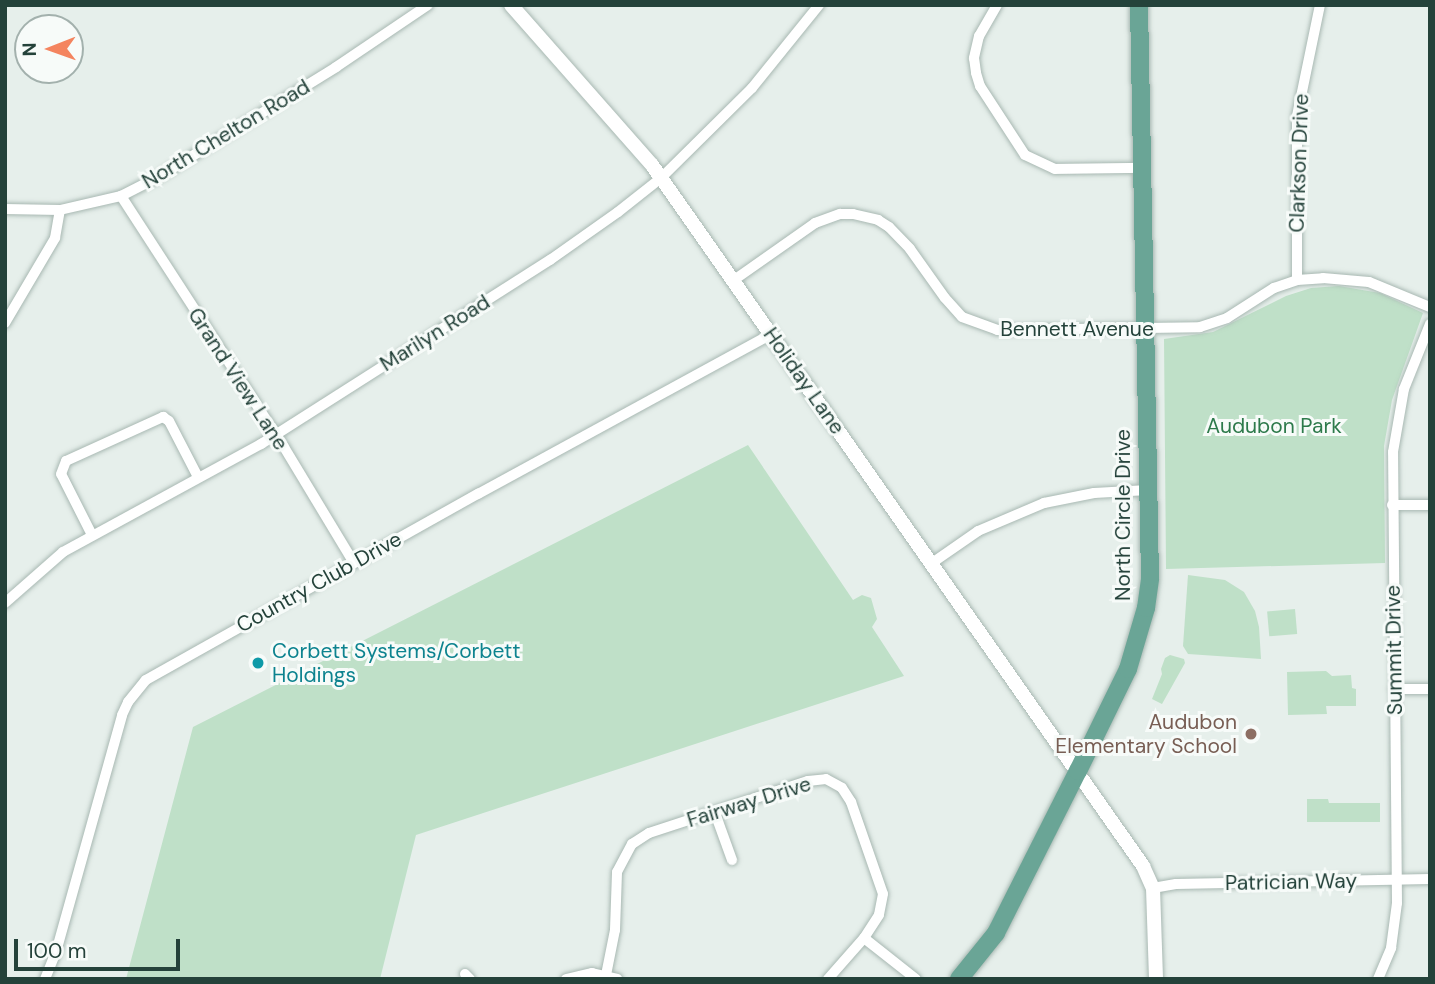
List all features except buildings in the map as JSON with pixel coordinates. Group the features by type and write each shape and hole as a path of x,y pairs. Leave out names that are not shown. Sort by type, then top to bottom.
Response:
{"main road":[{"name":"North Circle Drive","path":"960,979 996,933 1128,669 1139,638 1150,578 1139,5"}],"street":[{"name":"North Chelton Road","path":"5,209 60,209 121,196 155,179 336,67 428,5"},
{"name":"Holiday Lane","path":"511,5 662,178 1078,771 1143,866 1153,888"},
{"name":"Marilyn Road","path":"5,603 46,564 92,535 275,435 550,260 662,178 752,88 819,5"},
{"path":"997,5 979,36 974,58 976,73 980,86 1025,155 1055,169 1143,168"},
{"name":"Clarkson Drive","path":"1297,280 1297,116 1320,5"},
{"name":"Grand View Lane","path":"121,196 354,563"},
{"path":"5,323 55,238 60,209"},
{"name":"Bennett Avenue","path":"734,280 815,223 853,214 878,220 889,227 911,249 954,309 984,328 1018,331 1189,329 1227,318 1274,288 1297,280 1340,278 1369,282 1430,307"},
{"name":"Summit Drive","path":"1378,979 1394,934 1397,880 1393,452 1400,404 1430,324"},
{"name":"Country Club Drive","path":"45,979 56,952 122,715 135,691 158,671 772,334"},
{"path":"92,535 61,474 62,465 66,461 163,417 169,421 198,477"},
{"path":"932,563 985,527 1044,503 1094,493 1148,490"},
{"path":"1392,505 1430,505"},
{"path":"1394,689 1430,689"},
{"path":"834,781 839,769"},
{"name":"Fairway Drive","path":"566,979 581,974 611,977 617,872 626,851 649,833 808,781 834,781 851,802 881,881 882,905 864,938 828,979"},
{"path":"715,813 732,860"},
{"name":"Patrician Way","path":"1153,888 1176,884 1430,879"},
{"path":"1153,888 1156,979"},
{"path":"864,938 916,979"}],"green space":[{"name":"Audubon Park","path":"1339,286 1380,293 1423,313 1392,400 1384,446 1385,563 1166,569 1164,339 1213,332 1286,296 1311,288"},
{"path":"748,445 853,600 862,595 871,598 877,619 872,627 904,676 416,835 380,979 126,979 193,727"},
{"path":"1188,575 1225,580 1244,592 1255,611 1261,659 1188,654 1183,646"},
{"path":"1295,609 1297,634 1269,636 1267,611"},
{"path":"1170,655 1184,659 1185,663 1162,704 1152,699 1165,658"},
{"path":"1326,671 1332,676 1351,675 1352,688 1356,689 1356,706 1326,706 1327,714 1288,715 1287,672"},
{"path":"1307,799 1328,799 1329,803 1380,803 1380,822 1307,822"}],"place":[{"name":"Corbett Systems/Corbett Holdings","path":"258,663"},
{"name":"Audubon Elementary School","path":"1251,734"}]}
